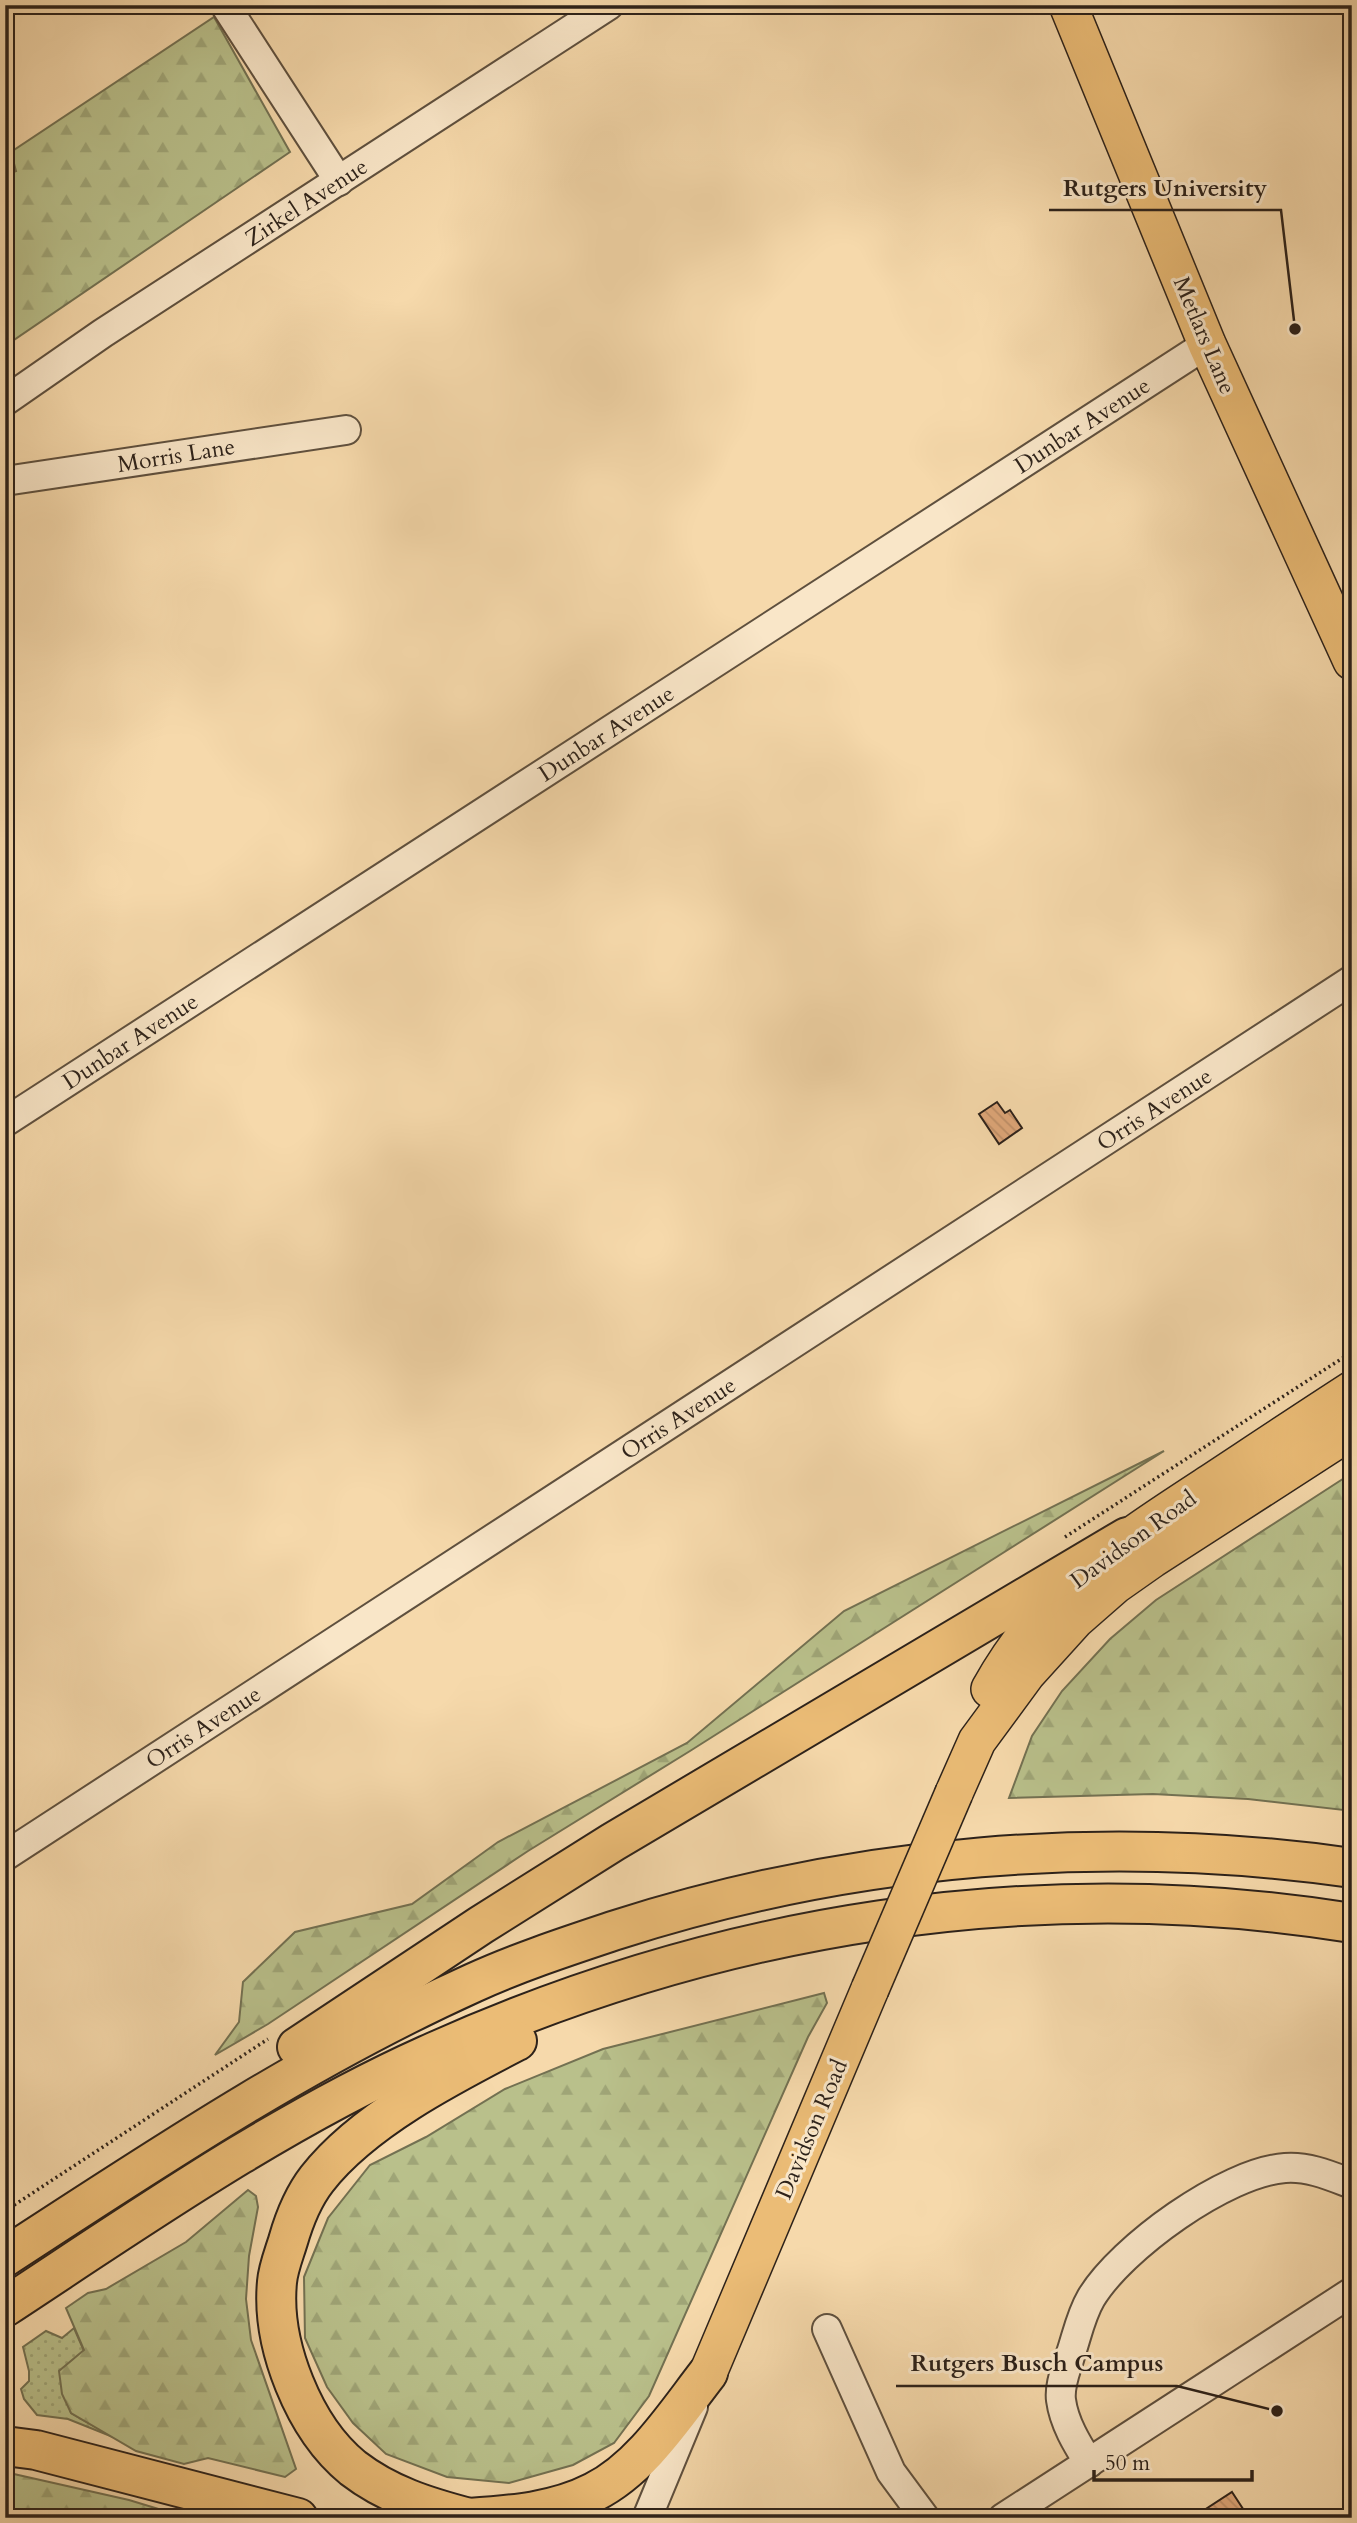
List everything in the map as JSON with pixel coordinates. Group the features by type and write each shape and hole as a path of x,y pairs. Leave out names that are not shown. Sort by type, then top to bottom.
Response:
{"highway":[{"path":"5,2251 135,2154 481,1925 613,1842 1127,1537"},
{"path":"5,2257 237,2108 391,2023 476,1982 566,1946 686,1909 812,1880 932,1861 1077,1851 1202,1853 1352,1868"},
{"path":"5,2307 195,2182 316,2112 425,2056 538,2008 642,1972 808,1931 959,1910 1063,1904 1177,1905 1352,1923"},
{"path":"708,2373 633,2464 595,2492 560,2506 520,2515 469,2518 425,2507 386,2490 351,2467 315,2426 291,2381 279,2336 276,2282 301,2204 315,2181 335,2157 359,2136 416,2097 486,2056 549,2024 741,1946"},
{"path":"5,2446 36,2450 298,2518"}],"main road":[{"name":"Metlars Lane","path":"1068,5 1207,344 1352,661"},
{"name":"Davidson Road","path":"708,2373 976,1741 983,1700 1018,1643 1054,1599 1127,1537 1352,1390"},
{"name":"Davidson Road","path":"976,1741 1051,1646 1075,1620 1115,1585 1352,1430"}],"street":[{"path":"225,5 339,181"},
{"name":"Zirkel Avenue","path":"5,401 103,333 609,5"},
{"name":"Dunbar Avenue","path":"5,1122 1207,344"},
{"name":"Morris Lane","path":"5,481 346,430"},
{"name":"Orris Avenue","path":"5,1856 1352,981"},
{"path":"1088,2463 1073,2439 1063,2411 1061,2386 1084,2313 1102,2283 1143,2241 1171,2220 1198,2202 1241,2180 1266,2171 1287,2168 1308,2170 1352,2184"},
{"path":"1003,2518 1352,2291"},
{"path":"827,2329 891,2472 925,2518"},
{"name":"Davidson Road","path":"647,2518 708,2373"}],"green space":[{"path":"214,17 290,152 5,346 5,175 16,171 11,152"},
{"path":"1164,1451 528,1851 268,2024 215,2055 239,2022 243,1982 295,1932 412,1904 498,1842 687,1743 844,1611"},
{"path":"1352,1473 1352,1811 1248,1799 1153,1794 1009,1798 1032,1736 1062,1691 1110,1639 1156,1600"},
{"path":"824,1993 827,2003 808,2037 649,2396 614,2443 573,2465 509,2483 447,2477 386,2454 353,2423 327,2387 305,2338 304,2277 328,2218 370,2165 426,2137 505,2089 603,2049"},
{"path":"248,2190 256,2196 258,2207 249,2256 246,2299 251,2340 296,2469 285,2477 208,2458 184,2464 136,2451 71,2413 62,2394 59,2371 84,2350 66,2308 88,2293 106,2289 186,2242"},
{"path":"74,2328 84,2351 60,2371 71,2413 113,2437 68,2419 37,2415 24,2399 21,2389 29,2381 29,2371 23,2347 46,2331 62,2338"},
{"path":"5,2472 129,2500 188,2518 5,2518"}],"building":[{"path":"997,1102 1005,1113 1010,1110 1022,1128 999,1144 979,1114"},
{"path":"1232,2492 1249,2518 1192,2518"}],"place":[{"name":"Rutgers University","path":"1295,329"},
{"name":"Rutgers Busch Campus","path":"1277,2411"}]}
